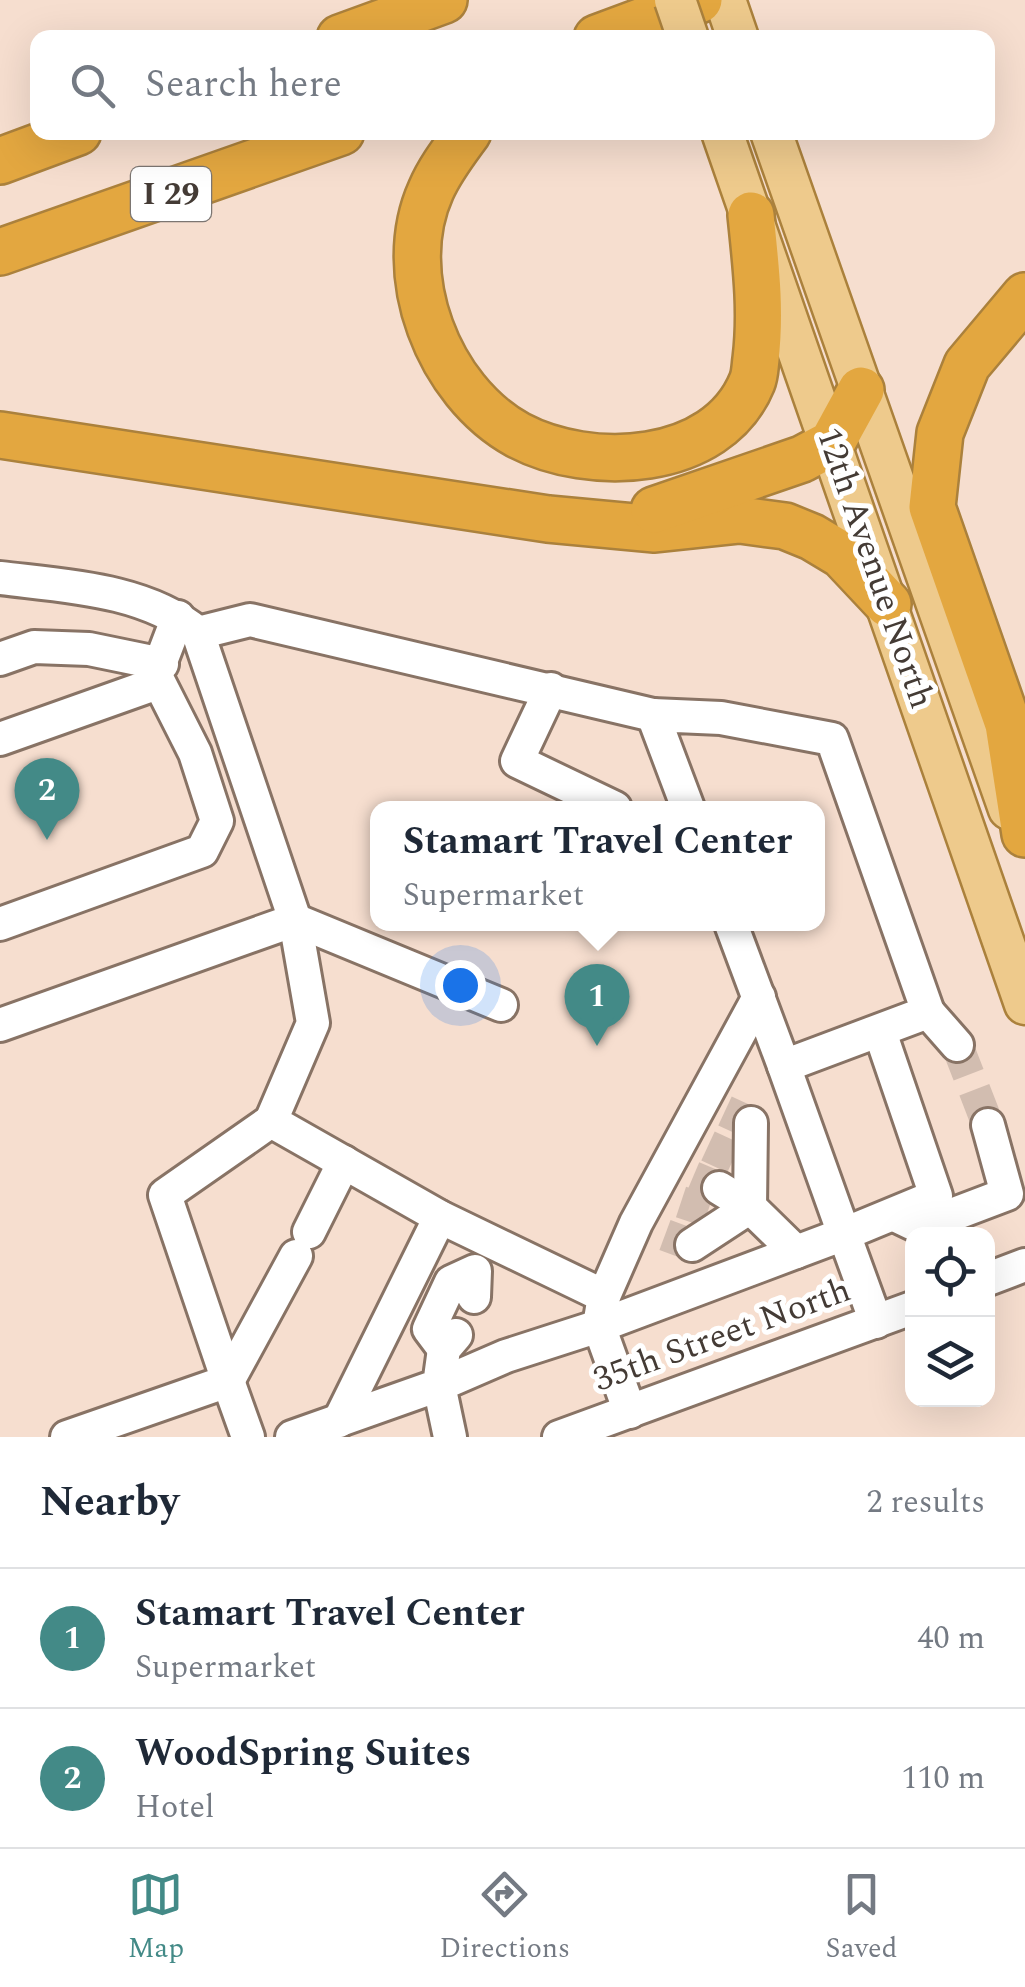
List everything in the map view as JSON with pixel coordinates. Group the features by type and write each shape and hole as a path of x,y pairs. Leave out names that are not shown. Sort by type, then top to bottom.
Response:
{"highway":[{"path":"362,30 444,0"},
{"path":"618,30 698,0"},
{"path":"0,161 56,140"},
{"name":"I 29","path":"0,252 318,140"},
{"path":"463,140 430,190 420,224 418,266 424,310 457,382 516,434 550,448 593,458 638,457 680,449 707,434 733,410 753,381 761,320 751,215"},
{"path":"1025,296 967,365 940,433 932,507 1008,724 1025,834"},
{"path":"548,519 647,512 802,459 832,443 860,390"},
{"path":"0,435 548,519 654,529 740,520 785,526 812,536 842,555 888,604"}],"main road":[{"path":"675,0 685,30"},
{"path":"724,0 735,30"},
{"name":"12th Avenue North","path":"725,140 1025,1004"},
{"name":"12th Avenue North","path":"774,140 1025,855"}],"street":[{"path":"0,578 107,593 188,625 250,620 653,715 722,718 832,740 928,1012 957,1046"},
{"path":"0,739 152,685 188,625"},
{"path":"188,625 295,920 313,1023 272,1120 165,1196 248,1437"},
{"path":"0,659 34,646 90,649 159,670 195,753 217,821 202,851 0,924"},
{"path":"551,689 516,761 599,801"},
{"path":"653,715 685,801"},
{"path":"0,1025 295,920 501,1005"},
{"path":"734,931 876,1322"},
{"path":"601,1311 664,1234 687,1189 726,1111 759,997"},
{"path":"784,1066 928,1012"},
{"path":"292,1437 438,1386 601,1311 796,1252 936,1196 880,1032"},
{"path":"726,1111 750,1207"},
{"path":"272,1120 440,1217 480,1270 601,1311"},
{"path":"893,1214 920,1227 1007,1194 988,1125"},
{"path":"708,1146 750,1207 796,1252"},
{"path":"67,1437 228,1381 344,1162"},
{"path":"687,1189 750,1207"},
{"path":"664,1234 750,1207"},
{"path":"339,1421 440,1217"},
{"path":"995,1276 1025,1265"},
{"path":"450,1437 438,1386 450,1342 429,1329 451,1282 480,1270"},
{"path":"601,1311 630,1412"},
{"name":"35th Street North","path":"559,1437 905,1311"}],"tunnel":[{"path":"957,1045 988,1125"},
{"path":"725,1111 751,1123"},
{"path":"708,1146 734,1158"},
{"path":"693,1177 719,1188"},
{"path":"681,1202 708,1211"},
{"path":"665,1235 692,1245"}],"place":[{"name":"WoodSpring Suites","path":"47,840"},
{"name":"Stamart Travel Center","path":"597,1046"}]}
